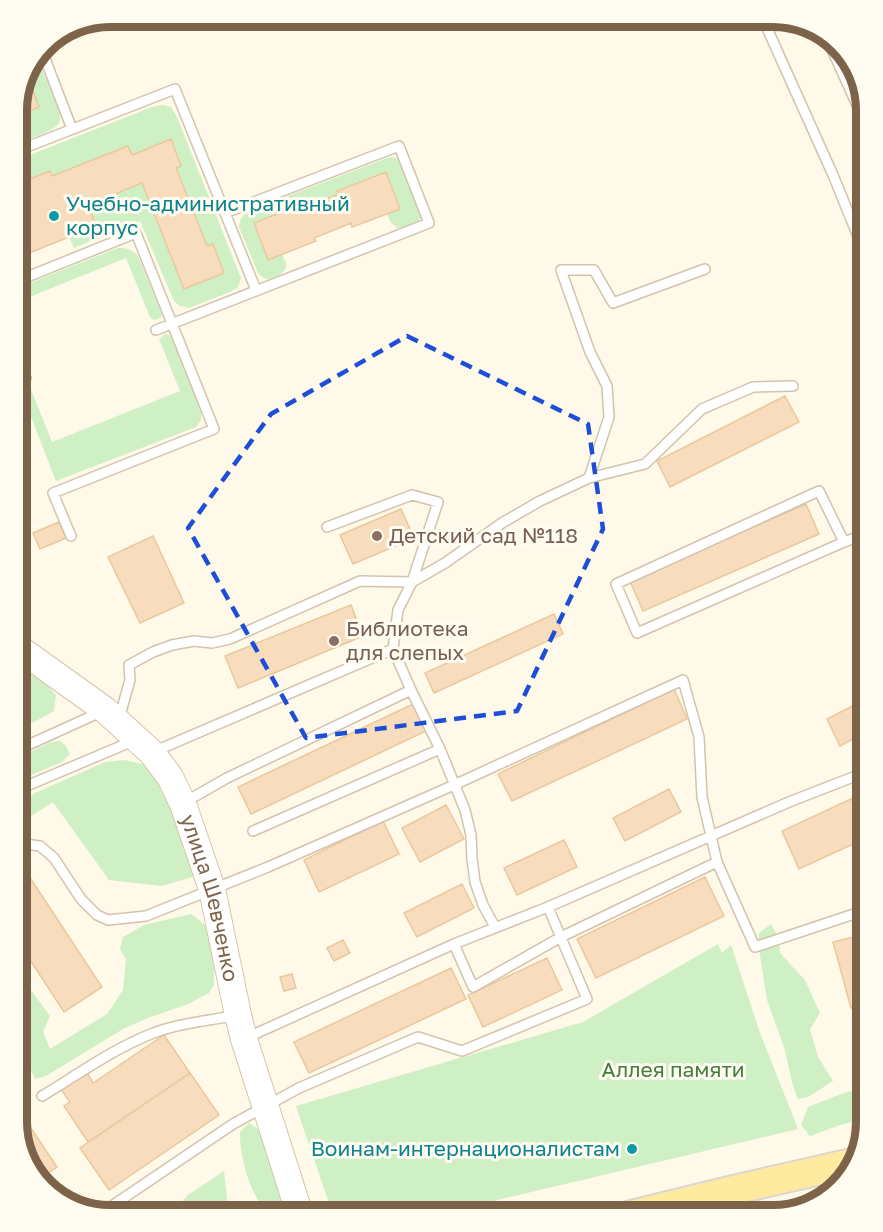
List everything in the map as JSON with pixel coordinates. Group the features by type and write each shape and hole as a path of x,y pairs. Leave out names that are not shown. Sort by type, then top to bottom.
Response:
{"main road":[{"name":"улица Шевченко","path":"27,654 112,716 145,746 170,777 183,804 212,889 241,1027 297,1205"},
{"path":"672,1205 845,1165"}],"lane":[{"path":"766,27 856,230"},
{"path":"834,54 855,99"},
{"path":"45,58 72,129"},
{"path":"846,80 850,79"},
{"path":"27,147 175,89 256,290"},
{"path":"156,330 429,223 399,146 225,213"},
{"path":"27,277 136,233 214,429 53,493 71,536"},
{"path":"589,478 609,417 607,386 590,352 561,270 594,270 613,303 705,269"},
{"path":"27,746 112,716 130,681 129,665 153,652 172,645 194,641 212,643 230,639 360,581 412,582 540,501 589,478 645,464 702,409 753,387 793,386"},
{"path":"844,542 819,491 616,584 637,633 856,538"},
{"path":"327,527 412,495 438,502 412,582 398,610 393,649 440,749 465,810 471,835 476,882 483,904 495,927"},
{"path":"27,785 48,776 145,746 393,649"},
{"path":"27,844 40,846 54,858 81,899 98,915 108,920 146,916 268,867 683,680 699,737 702,797 717,862 755,947 856,914"},
{"path":"183,804 227,778 411,690"},
{"path":"253,831 440,749"},
{"path":"42,1096 124,1047 151,1034 166,1029 241,1027 548,907 789,802 856,775"},
{"path":"454,944 473,987 561,938 717,862"},
{"path":"113,1205 233,1124 299,1088 418,1037 462,1051 587,999 548,907"}],"highlighted area":[{"path":"407,336 588,424 603,529 517,711 306,738 188,528 271,414"}],"green space":[{"path":"40,66 60,113 60,121 52,129 27,140 27,112 39,107 31,85"},
{"path":"163,105 171,107 177,117 241,278 238,287 230,292 189,308 180,306 174,301 140,221 74,248 69,237 96,226 88,205 142,183 207,246 176,168 181,166 171,139 132,155 128,146 52,176 50,171 27,180 27,156 152,107"},
{"path":"394,157 403,163 422,215 419,221 397,228 390,221 387,213 400,208 386,172 338,191 339,194 304,208 302,205 254,223 268,259 282,254 286,264 282,273 273,278 265,279 258,273 239,227 245,214"},
{"path":"118,248 129,249 138,256 162,315 161,318 154,320 150,317 126,258 27,298 27,284"},
{"path":"165,334 172,339 201,412 201,420 196,427 56,481 27,406 27,388 30,387 52,442 180,391 159,339"},
{"path":"27,672 44,682 56,695 54,711 32,723 27,710"},
{"path":"60,741 70,754 62,762 27,777 27,753 51,742"},
{"path":"125,760 146,765 163,777 199,875 162,886 109,880 53,802 27,819 27,798 105,762"},
{"path":"191,914 205,925 214,963 214,985 209,993 188,1004 123,1029 46,1076 35,1079 27,1061 27,985 50,1016 43,1032 50,1049 107,1014 123,990 126,959 120,949 123,937 144,925"},
{"path":"771,924 779,939 780,953 805,980 820,1013 810,1029 818,1057 833,1081 808,1097 798,1099 784,1047 767,1000 759,949 759,933"},
{"name":"Аллея памяти","path":"718,944 722,953 731,945 760,1033 798,1129 476,1205 330,1205 296,1106 583,1022"},
{"path":"856,1090 856,1121 810,1136 801,1125 808,1107"},
{"path":"249,1123 265,1134 284,1205 260,1205 244,1165 240,1132"},
{"path":"224,1171 227,1205 179,1205 188,1195"}],"building":[{"path":"31,85 39,107 27,112"},
{"name":"Учебно-административный корпус","path":"171,139 181,166 176,168 207,246 213,244 224,273 184,289 142,183 88,205 96,226 27,254 27,180 50,171 52,176 128,146 132,155"},
{"path":"27,168 31,178 27,180"},
{"path":"386,172 400,209 352,227 351,223 314,238 316,241 268,260 254,223 302,204 304,208 339,194 337,191"},
{"path":"785,396 799,422 670,487 657,461"},
{"path":"806,504 819,534 643,611 630,581"},
{"name":"Детский сад №118","path":"401,509 414,538 353,564 340,535"},
{"path":"59,522 66,538 40,549 33,533"},
{"path":"153,536 184,603 140,623 108,557"},
{"path":"351,605 363,636 238,688 225,656"},
{"path":"554,614 563,634 434,693 425,673"},
{"path":"674,689 687,719 512,801 498,774"},
{"path":"413,704 426,731 251,814 238,787"},
{"path":"856,704 856,737 840,746 827,719"},
{"path":"669,789 681,812 625,841 613,818"},
{"path":"856,797 856,843 799,869 782,831"},
{"path":"446,805 464,839 420,862 402,828"},
{"path":"383,821 399,854 319,892 304,860"},
{"path":"564,840 577,867 517,895 504,868"},
{"path":"27,873 102,987 64,1012 27,955"},
{"path":"705,877 724,916 596,978 577,939"},
{"path":"462,884 474,908 417,937 404,913"},
{"path":"856,936 856,1007 851,1008 833,942"},
{"path":"343,940 350,953 334,961 327,948"},
{"path":"547,958 562,990 483,1027 468,995"},
{"path":"451,968 466,999 309,1073 294,1042"},
{"path":"292,974 296,988 284,991 280,977"},
{"path":"164,1035 190,1073 88,1142 64,1106 70,1102 60,1088 86,1071 93,1083"},
{"path":"190,1073 219,1115 109,1190 80,1148"},
{"path":"27,1122 57,1167 45,1175 38,1164 30,1144"}],"place":[{"name":"Учебно-административный корпус","path":"54,216"},
{"name":"Детский сад №118","path":"377,536"},
{"name":"Библиотека для слепых","path":"334,641"},
{"name":"Воинам-интернационалистам","path":"632,1149"}]}
